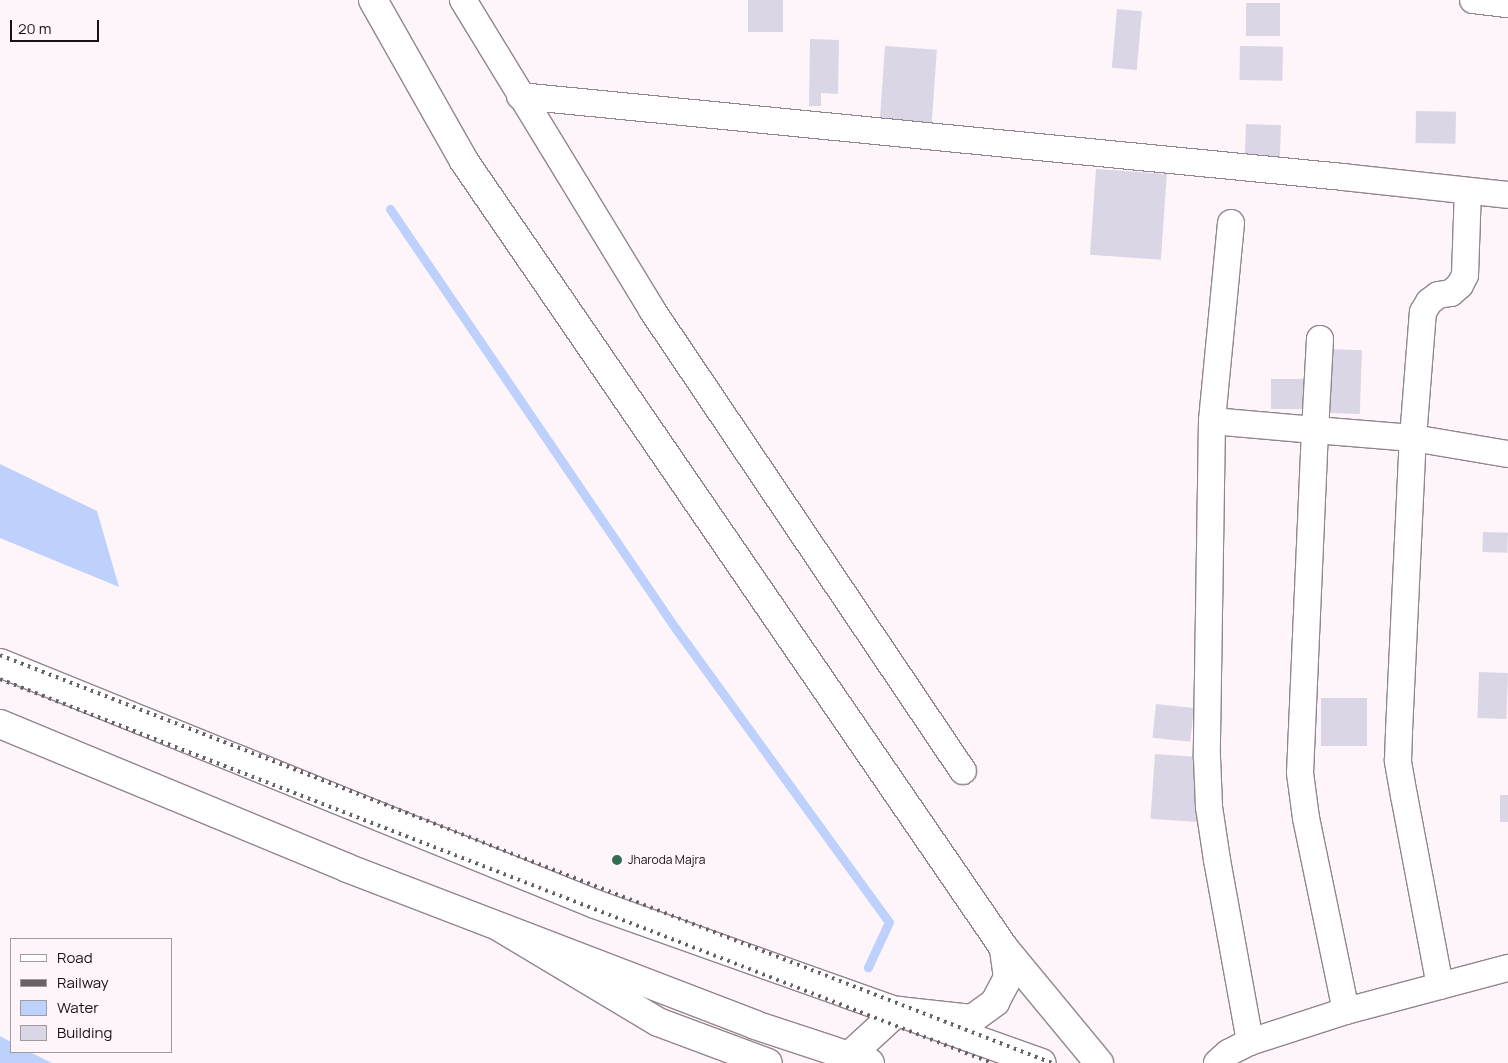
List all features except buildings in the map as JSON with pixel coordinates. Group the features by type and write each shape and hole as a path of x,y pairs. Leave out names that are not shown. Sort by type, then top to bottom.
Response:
{"main road":[{"path":"373,0 464,161 1004,948 1099,1063"},
{"path":"0,663 595,904 1042,1063"},
{"path":"0,724 346,868 756,1025 859,1060 898,1011"},
{"path":"501,928 658,1022 768,1063"},
{"path":"898,1011 972,1019 995,1002 1008,978 1004,948"}],"street":[{"path":"463,0 652,310 963,771"},
{"path":"1473,0 1508,4"},
{"path":"520,96 1508,196"},
{"path":"1440,986 1398,761 1412,438 1423,312 1429,302 1438,295 1451,293 1460,285 1465,275 1468,191"},
{"path":"1231,223 1212,422 1207,757 1209,807 1250,1042"},
{"path":"1320,339 1300,773 1306,818 1346,1011"},
{"path":"1212,422 1412,438 1508,454"},
{"path":"1217,1063 1228,1053 1250,1042 1346,1011 1508,968"}],"water":[{"path":"0,464 97,511 119,587 0,538"},
{"path":"0,1036 10,1041 10,1053 32,1053 52,1063 0,1063"}],"waterway":[{"path":"390,209 676,629 889,922 868,967"}],"railway":[{"path":"0,655 1052,1063"},
{"path":"0,679 992,1063"}],"place":[{"name":"Jharoda Majra","path":"617,860"}]}
